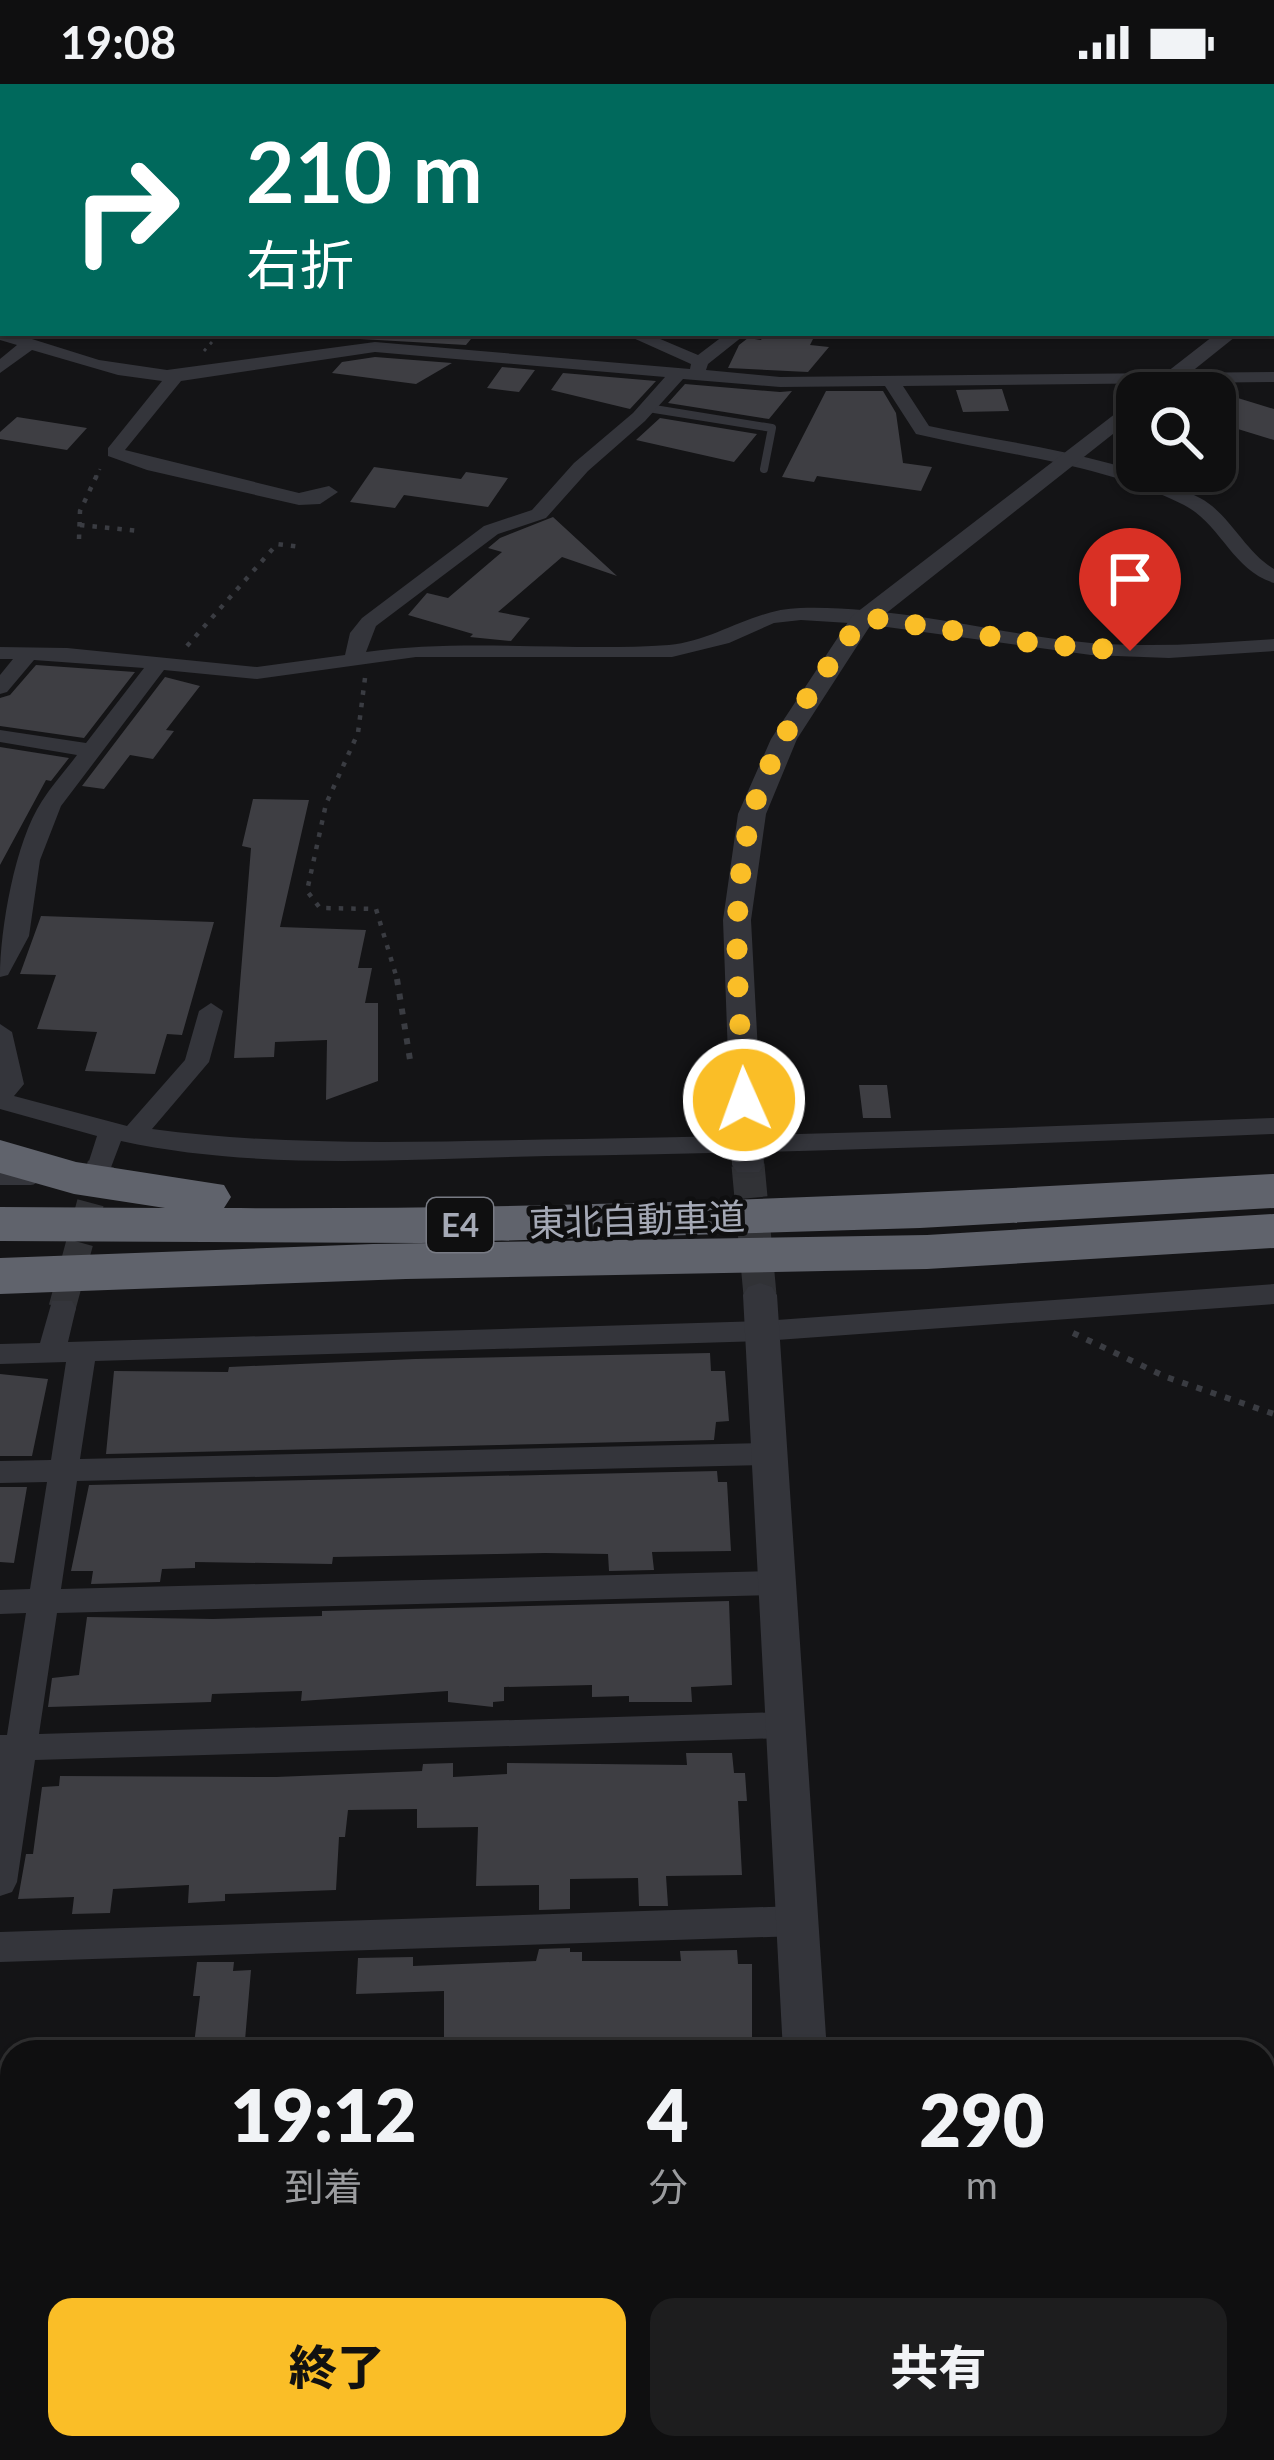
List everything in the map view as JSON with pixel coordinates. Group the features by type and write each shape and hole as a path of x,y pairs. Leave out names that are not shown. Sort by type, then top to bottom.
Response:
{"highway":[{"path":"0,1156 87,1171 144,1191 226,1198 419,1207 920,1211"},
{"name":"東北自動車道","path":"0,1224 421,1226 920,1211 1274,1191"},
{"name":"東北自動車道","path":"0,1259 416,1262 927,1252 1274,1231"},
{"path":"0,1276 416,1262"}],"street":[{"path":"636,336 692,369"},
{"path":"359,658 360,633 369,622 491,530 539,514 647,408 735,336"},
{"path":"1178,372 1226,336"},
{"path":"0,368 29,339 127,369 175,376 357,347 491,347 780,382 1116,379"},
{"path":"175,376 114,452 299,500 329,493"},
{"path":"1236,377 1274,376"},
{"path":"890,381 922,430 1065,461 1191,501 1252,566 1274,577"},
{"path":"747,1155 737,920 752,814 784,739 865,617 1116,421"},
{"path":"0,653 257,674 444,650 646,653 698,647 783,614 865,617 1091,650 1169,652 1274,645"},
{"path":"0,688 29,653"},
{"path":"0,970 20,924 37,832 50,805 163,666"},
{"path":"0,736 95,751"},
{"path":"87,1171 197,1062 211,1011"},
{"path":"0,1032 11,1084 0,1098 34,1113 124,1131 295,1150 747,1155 1274,1126"},
{"path":"0,1354 761,1313 1040,1311 1274,1294"},
{"path":"0,1882 9,1748 42,1601 63,1470 67,1352 62,1308"},
{"path":"761,1313 804,2040"},
{"path":"0,1472 769,1454"},
{"path":"0,1602 776,1583"},
{"path":"9,1748 785,1725"},
{"path":"0,1947 798,1922"}],"lane":[{"path":"647,408 772,428 764,469"},
{"path":"0,1178 87,1171"}],"path":[{"path":"79,539 80,511 114,452"},
{"path":"80,525 139,531"},
{"path":"163,666 277,544 301,547"},
{"path":"359,658 366,681 358,733 326,804 308,890 320,908 376,909 404,997 404,1042 411,1066"},
{"path":"1040,1311 1089,1344 1166,1377 1274,1414"}],"building":[{"path":"362,336 474,336 466,345 360,339"},
{"path":"763,336 814,336 810,345 829,347 808,372 728,368 739,345 748,338 761,340"},
{"path":"375,357 452,363 416,384 332,373 342,362"},
{"path":"502,367 535,370 519,392 487,388"},
{"path":"563,373 656,381 630,409 551,390"},
{"path":"685,384 792,391 769,419 668,403"},
{"path":"1002,389 1009,411 963,412 956,390"},
{"path":"826,391 883,391 896,413 903,463 932,467 921,491 817,476 814,482 782,477"},
{"path":"1236,397 1274,409 1274,440 1236,428"},
{"path":"17,417 87,428 67,450 0,439 0,432"},
{"path":"660,418 757,434 734,462 636,440"},
{"path":"374,467 461,479 466,472 508,478 488,507 404,495 395,508 350,502"},
{"path":"553,517 617,576 562,557 498,612 530,618 511,641 470,637 473,634 408,615 427,593 448,598 502,552 488,548 500,538"},
{"path":"36,665 135,672 84,738 0,726 0,698 10,695"},
{"path":"165,677 200,686 166,730 174,731 153,759 130,755 104,789 82,786"},
{"path":"0,747 69,758 51,781 46,780 0,865"},
{"path":"253,799 309,800 280,927 366,930 358,968 372,968 365,1003 378,1003 378,1081 326,1100 327,1040 275,1042 274,1057 234,1058 251,848 242,846"},
{"path":"41,916 214,922 182,1035 167,1034 155,1074 85,1071 97,1032 37,1029 56,975 20,974"},
{"path":"859,1085 887,1085 891,1118 863,1118"},
{"path":"710,1353 711,1371 725,1371 729,1421 716,1422 714,1440 106,1454 114,1371 228,1372 229,1367 415,1359"},
{"path":"0,1374 48,1379 32,1456 0,1456"},
{"path":"717,1471 718,1482 727,1482 731,1551 652,1552 654,1570 609,1571 608,1554 545,1553 333,1557 332,1564 195,1562 195,1568 162,1569 160,1582 91,1584 93,1571 71,1571 89,1485"},
{"path":"0,1487 27,1487 14,1563 0,1562"},
{"path":"729,1601 732,1685 691,1687 692,1702 592,1697 592,1685 504,1687 504,1701 493,1702 493,1707 448,1702 448,1691 301,1701 302,1691 212,1694 211,1702 48,1707 52,1678 79,1675 87,1617 213,1619 322,1616 322,1611"},
{"path":"686,1753 732,1753 734,1773 745,1773 747,1801 738,1801 742,1875 666,1876 668,1906 639,1906 638,1878 570,1879 570,1909 539,1910 539,1885 476,1886 478,1827 417,1828 417,1809 348,1810 345,1837 339,1837 336,1890 225,1894 225,1901 188,1903 189,1885 113,1889 110,1913 72,1914 74,1897 18,1899 26,1854 33,1854 42,1787 59,1786 60,1776 276,1777 422,1771 423,1764 453,1763 453,1777 507,1774 507,1763 687,1765"},
{"path":"570,1948 570,1952 582,1952 582,1961 681,1961 680,1951 737,1950 738,1964 752,1964 752,2040 444,2040 444,1991 356,1994 358,1958 413,1957 413,1966 536,1961 539,1949"},
{"path":"197,1962 234,1962 233,1971 251,1970 245,2040 194,2040 200,1996 193,1996"}],"tunnel":[{"path":"62,1308 101,1164"},
{"path":"748,1165 760,1295"}],"route":[{"path":"744,1100 737,920 752,814 784,739 860,621 865,617 1040,644 1130,651"}]}
